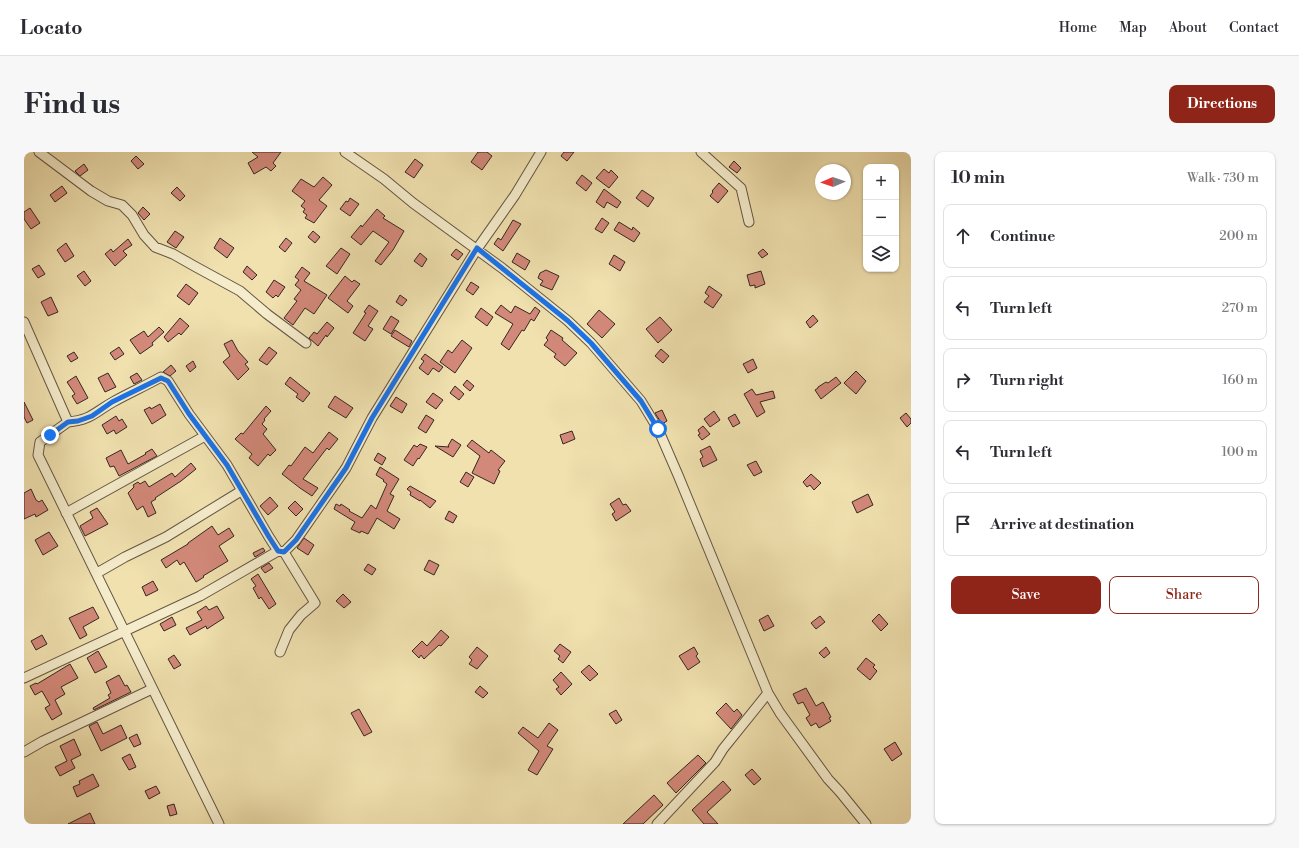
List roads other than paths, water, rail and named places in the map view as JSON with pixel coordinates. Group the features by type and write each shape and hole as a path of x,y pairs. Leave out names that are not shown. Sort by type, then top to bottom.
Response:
{"street":[{"path":"39,152 91,191 108,201 122,205 132,215 144,235 155,247 173,254 240,291 267,314 306,343"},
{"path":"345,152 384,179 413,203 477,248 568,321 591,343 641,401 658,429 768,693 780,714 828,780 840,792 866,824"},
{"path":"24,678 200,596 281,551 296,540 346,468 378,409 477,248 515,195 541,152"},
{"path":"701,152 741,188 749,222"},
{"path":"24,322 68,422"},
{"path":"219,824 38,455 40,442 68,422 78,421 92,416 112,402 161,378 168,381 205,436 227,465 269,537 281,551 315,603 301,615 289,630 280,652"},
{"path":"66,513 205,436"},
{"path":"97,573 125,557 166,537 241,491"},
{"path":"24,752 152,689"},
{"path":"657,824 715,762 723,749 768,693"}]}
